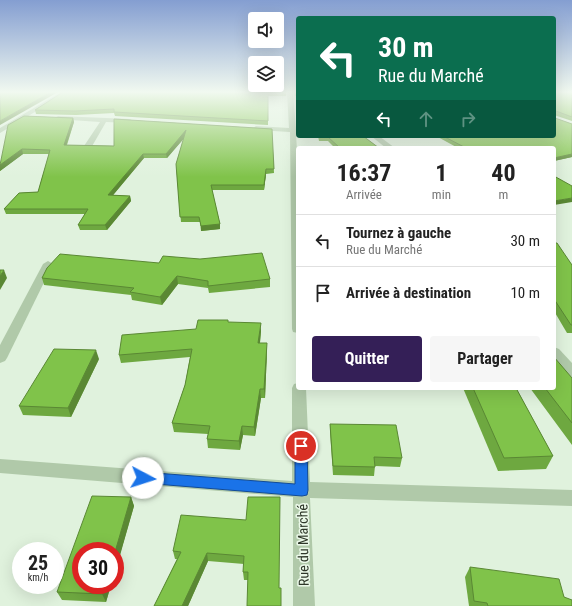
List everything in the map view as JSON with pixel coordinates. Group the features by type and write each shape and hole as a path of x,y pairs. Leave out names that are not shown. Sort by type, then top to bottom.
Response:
{"street":[{"path":"0,131 18,120"},
{"path":"88,146 104,120"},
{"path":"125,120 136,121"},
{"path":"246,128 296,131 294,120"},
{"path":"377,138 388,146"},
{"path":"0,358 48,264"},
{"path":"556,354 572,372"},
{"name":"Rue du Marché","path":"299,390 304,606"},
{"path":"0,466 302,490 572,498"}],"building":[{"path":"16,120 72,120 64,145 114,146 114,120 272,129 274,169 266,169 264,185 211,185 220,224 201,226 199,217 180,217 176,164 186,130 166,154 143,154 108,195 130,196 105,225 78,225 88,209 4,209 19,193 38,192 50,150 22,149 0,165 8,125"},
{"path":"556,120 561,120 572,124 572,154 556,158 556,146 462,146 447,138 556,138"},
{"path":"329,138 366,138 376,146 338,146"},
{"path":"556,177 572,186 572,198 556,201"},
{"path":"556,243 572,265 571,325 556,302"},
{"path":"262,253 270,279 208,286 208,281 177,276 160,297 130,292 134,288 42,278 47,268 60,254 159,263 163,256 200,259"},
{"path":"0,270 4,270 0,276"},
{"path":"198,320 228,320 228,322 261,323 258,343 267,343 264,389 260,389 254,427 242,426 239,441 207,439 210,426 172,423 185,385 192,349 119,355 122,335 196,329"},
{"path":"54,349 96,350 68,408 19,406"},
{"path":"556,359 572,378 572,423 547,390 556,390"},
{"path":"474,390 517,390 553,456 504,458"},
{"path":"330,424 396,425 402,458 374,457 375,467 333,466"},
{"path":"92,496 131,497 118,542 75,542"},
{"path":"248,497 280,497 279,588 281,588 281,606 247,606 248,572 243,572 244,556 207,553 182,606 154,606 181,552 173,551 181,515 246,520"},
{"path":"72,551 72,593 64,592 64,573"},
{"path":"470,567 559,579 564,597 572,600 572,606 488,606 487,603 474,601"}],"route":[{"path":"143,478 302,490 301,446"}]}
